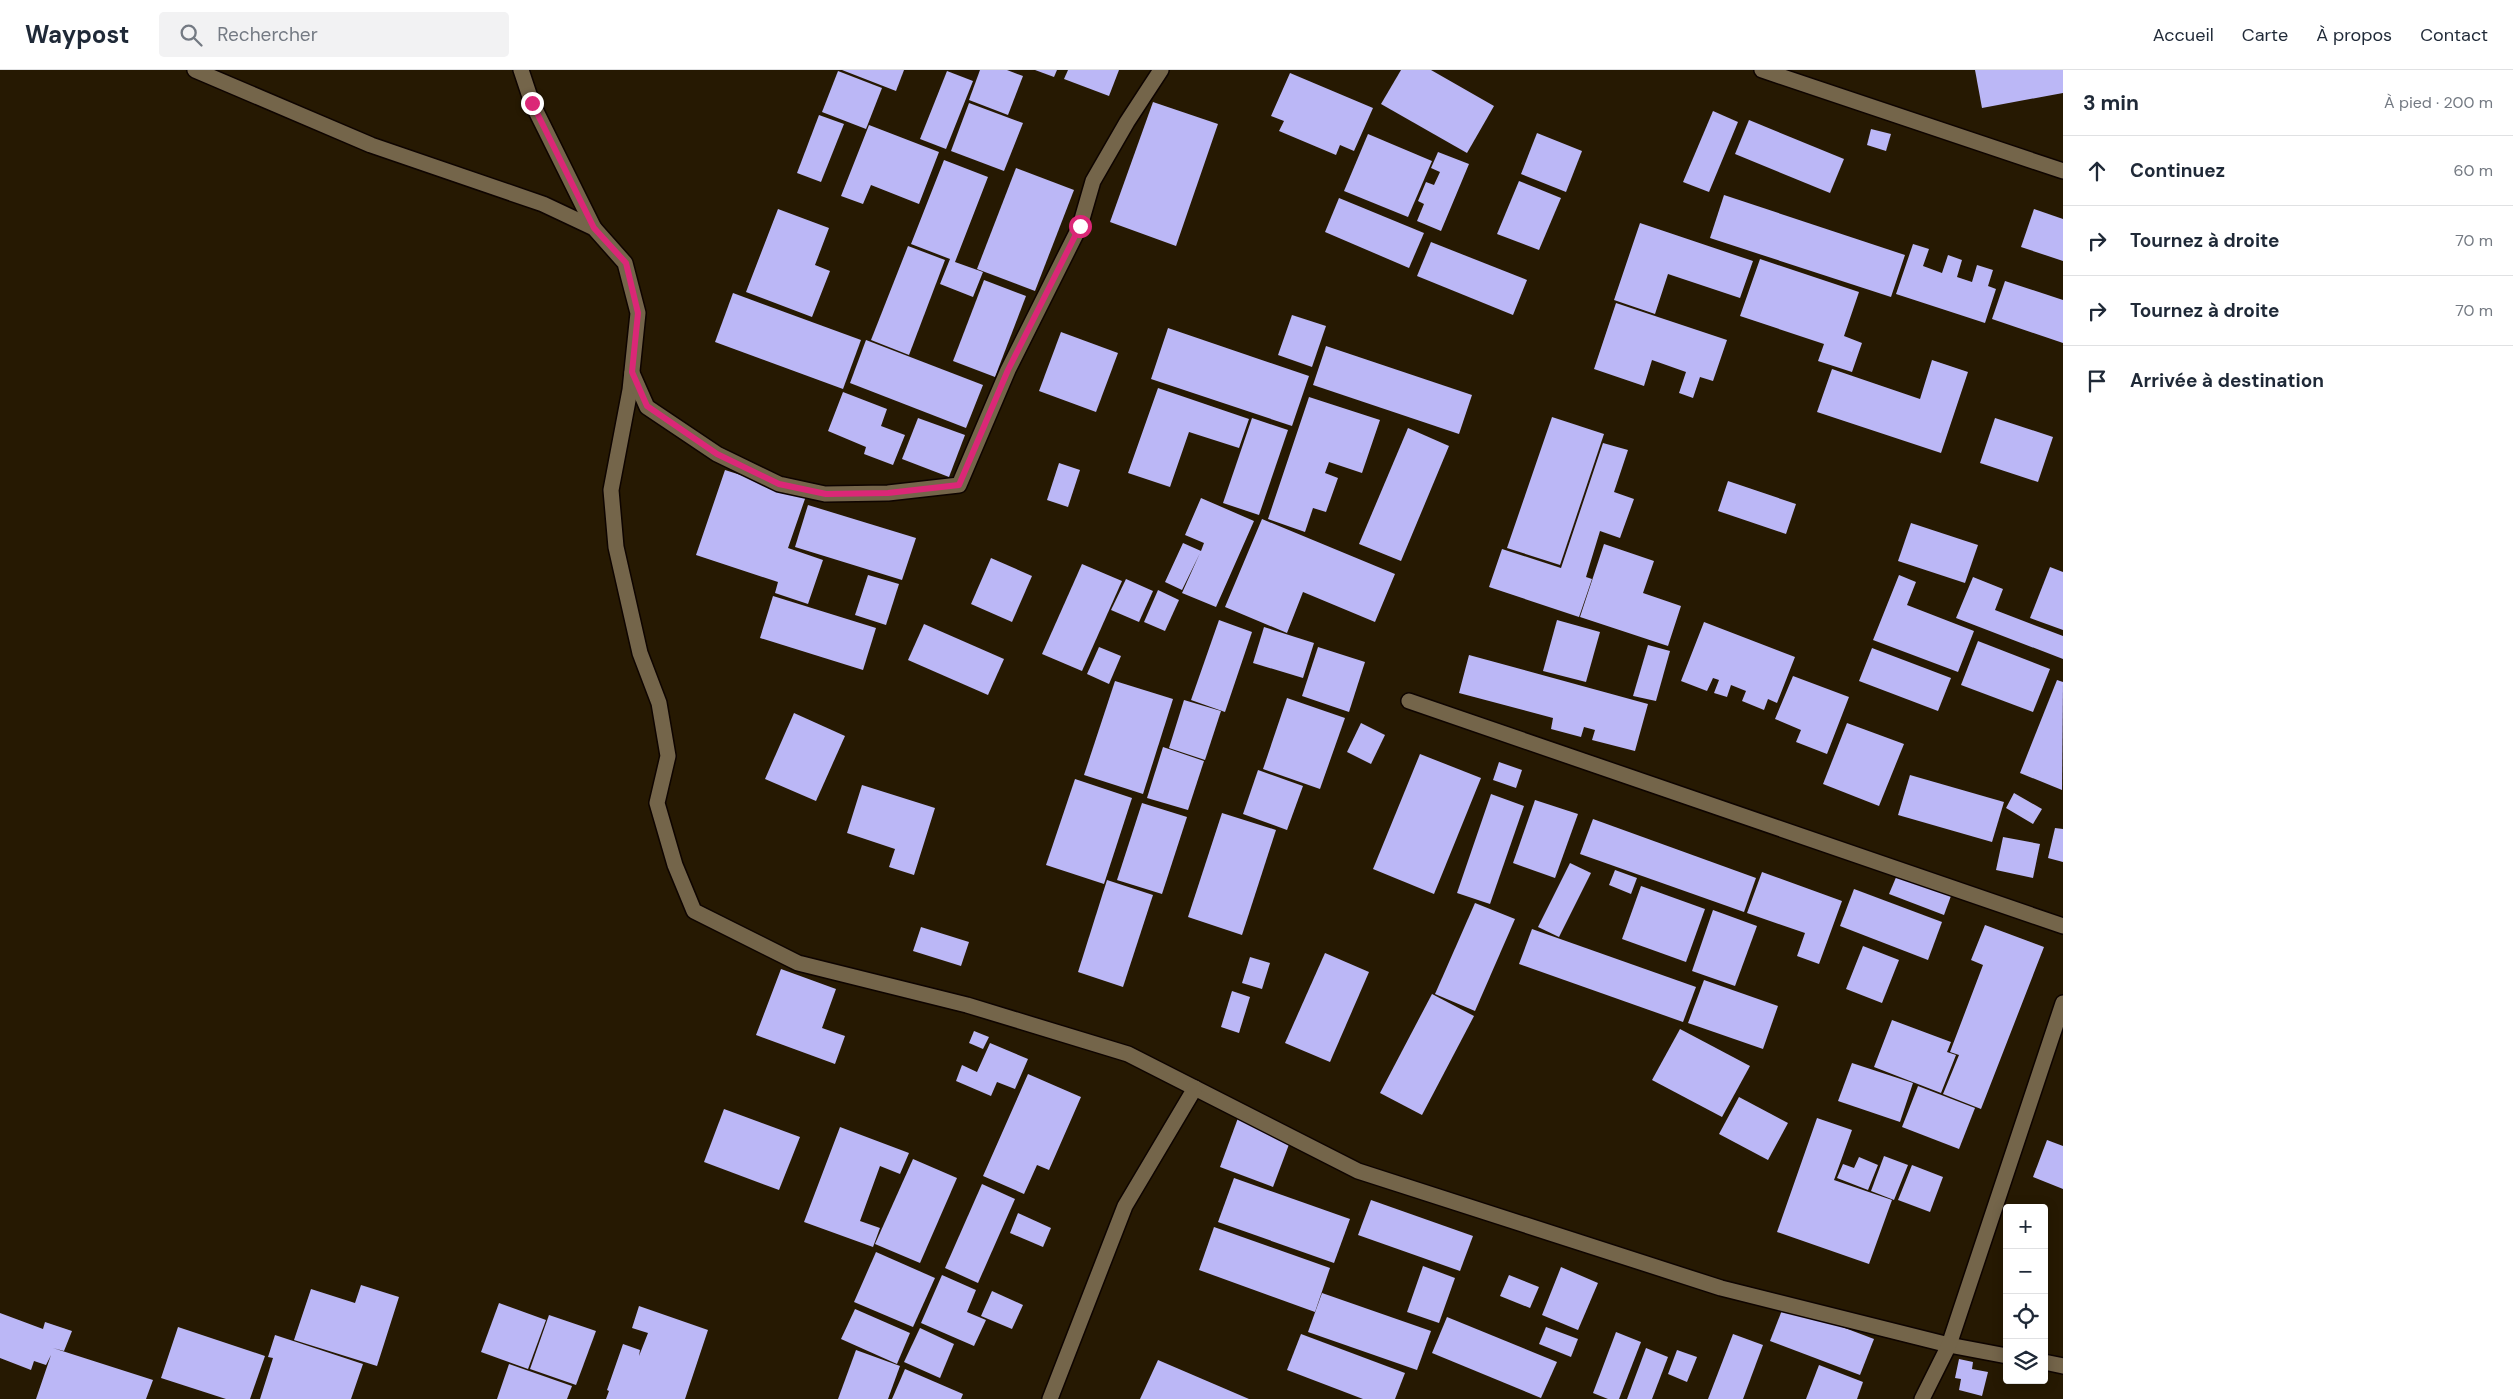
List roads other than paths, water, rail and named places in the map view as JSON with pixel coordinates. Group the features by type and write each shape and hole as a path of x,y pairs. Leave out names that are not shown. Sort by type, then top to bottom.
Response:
{"street":[{"path":"194,70 371,145 543,204 594,228"},
{"path":"521,70 532,103 594,228 626,263 638,313 632,372 611,490 616,547 640,653 659,703 668,756 657,803 675,865 694,911 798,963 967,1005 1128,1054 1358,1171 1720,1288 1949,1346 2003,1355"},
{"path":"632,372 647,406 717,454 779,484 826,494 888,493 959,485 1008,370 1080,226 1093,181 1127,122 1161,70"},
{"path":"1762,70 2063,172"},
{"path":"1410,702 2063,926"},
{"path":"1922,1399 1949,1346 2063,1003"},
{"path":"1050,1399 1125,1206 1195,1088"},
{"path":"2048,1363 2063,1366"}]}
